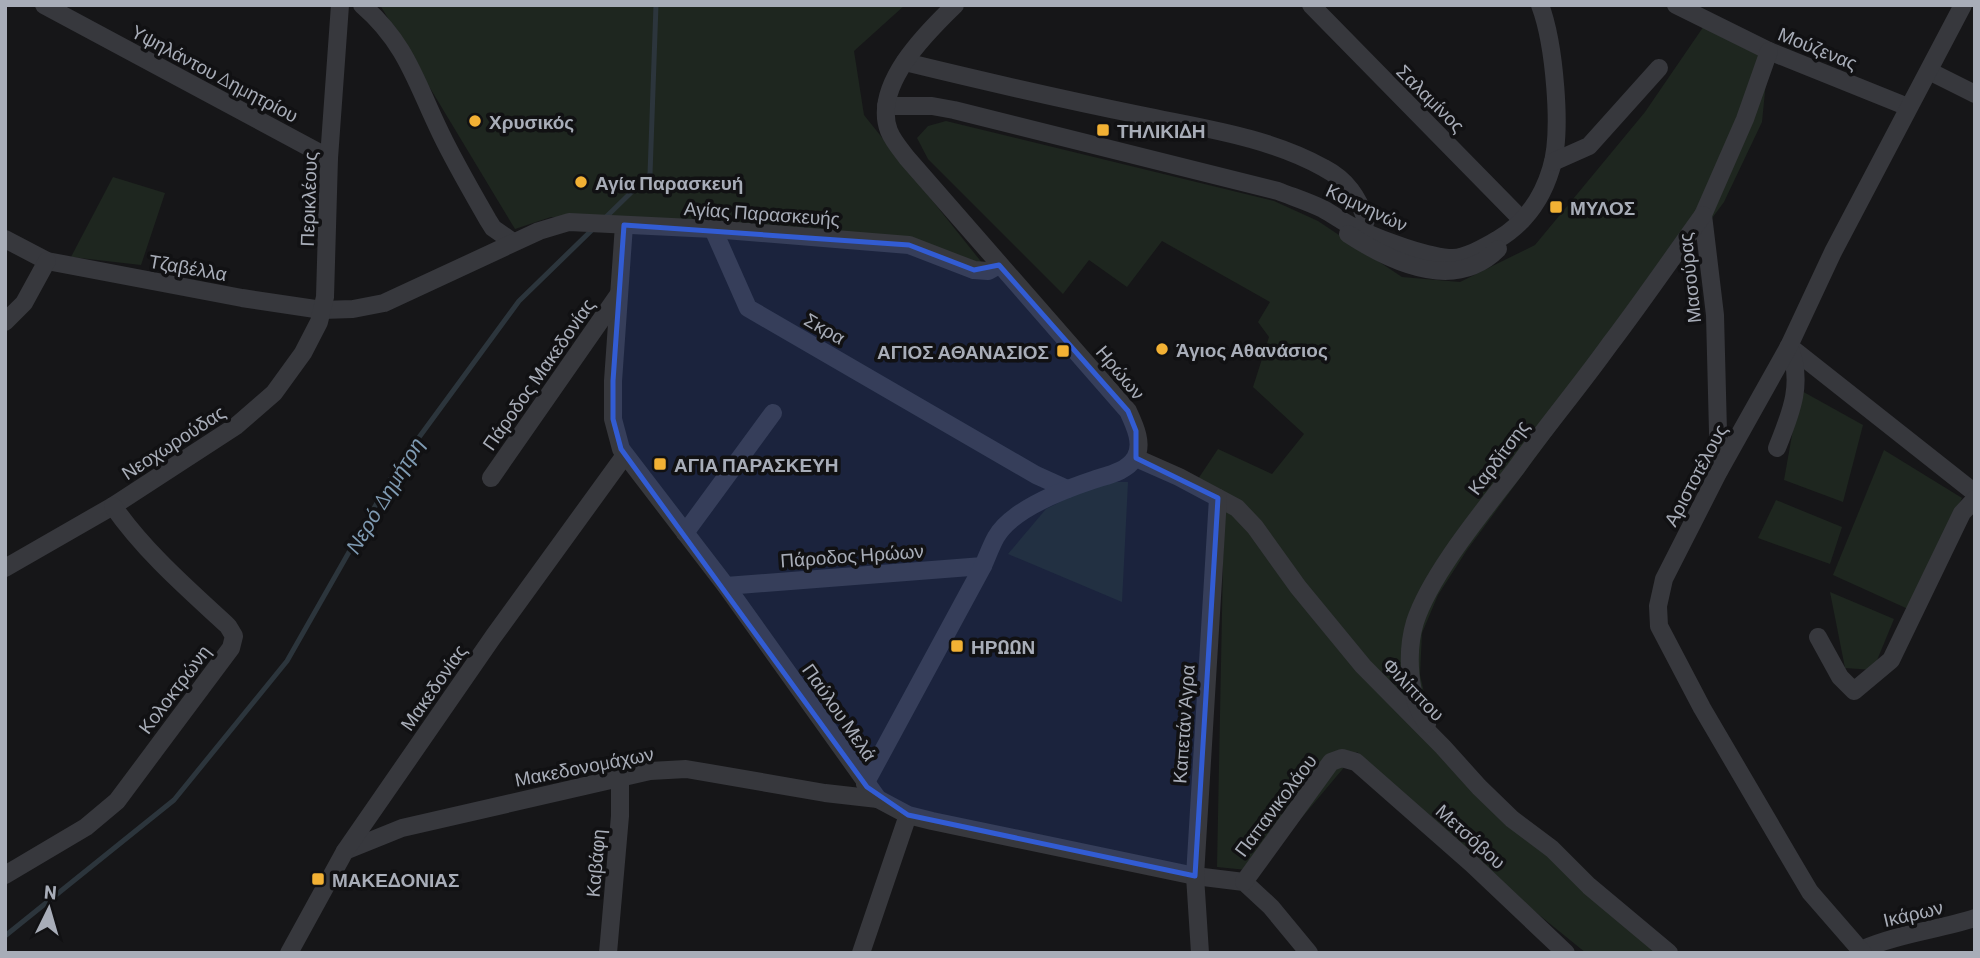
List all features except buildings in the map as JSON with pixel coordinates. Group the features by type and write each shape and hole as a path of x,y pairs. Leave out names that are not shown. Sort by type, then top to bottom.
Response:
{"street":[{"name":"Υψηλάντου Δημητρίου","path":"44,5 329,158"},
{"name":"Περικλέους","path":"322,310 326,285 329,158 340,5"},
{"path":"362,5 395,38 446,144 488,220 493,228 513,242"},
{"path":"886,106 891,86 905,62 955,5"},
{"name":"Σαλαμίνος","path":"1311,5 1522,220"},
{"name":"Μούζενας","path":"1676,5 1769,51 1908,107"},
{"name":"Αριστοτέλους","path":"1862,951 1810,892 1702,708 1659,626 1658,606 1664,579 1719,471 1789,345 1833,252 1963,5"},
{"name":"Κομνηνών","path":"886,106 932,106 954,110 1278,191 1359,235 1453,258 1483,248 1522,220 1542,193 1553,162 1555,89 1541,6"},
{"name":"Μασούρας","path":"1719,471 1715,315 1703,215 1745,119 1769,51"},
{"path":"905,62 1046,96 1234,136 1294,153 1326,169 1351,188 1366,220 1359,235"},
{"path":"1553,162 1589,146 1659,68"},
{"path":"1928,71 1975,94"},
{"name":"Ηρώων","path":"886,106 887,127 898,146 1128,411 1136,430 1139,448 1136,458"},
{"name":"Καρδίτσης","path":"1443,747 1421,716 1411,674 1415,622 1430,589 1496,495 1609,346 1703,215"},
{"name":"Αγίας Παρασκευής","path":"322,310 353,309 384,303 513,242 559,224 605,223 713,229 909,245 964,268 988,271 999,265"},
{"name":"Παύλου Μελά","path":"624,225 613,381 613,419 625,455 726,586 878,799 908,815 1195,876 1244,882"},
{"name":"Σκρα","path":"713,229 748,308 1036,475 1067,489"},
{"name":"Τζαβέλλα","path":"5,239 47,261 242,298 322,310"},
{"path":"5,322 24,303 47,261"},
{"name":"Πάροδος Μακεδονίας","path":"491,478 619,294"},
{"name":"Νεοχωρούδας","path":"5,568 113,506 236,426 264,404 283,383 303,353 316,330 322,310"},
{"path":"1777,449 1790,415 1797,380 1797,364 1789,345"},
{"path":"1789,345 1975,493"},
{"path":"685,533 773,413"},
{"name":"Μακεδονίας","path":"289,953 345,851 493,637 625,455"},
{"path":"865,784 997,534 1029,508 1067,489 1120,472 1136,458"},
{"name":"Φιλίππου","path":"1136,458 1237,508 1255,527 1298,587 1363,667 1479,787 1512,819 1552,849 1589,886 1669,953"},
{"name":"Καπετάν Άγρα","path":"1200,953 1195,876 1218,498"},
{"path":"1818,637 1840,677 1854,691 1891,660 1962,513 1975,499"},
{"name":"Κολοκτρώνη","path":"5,875 86,827 117,801 232,648 234,636 228,626 163,566 125,524 113,506"},
{"name":"Πάροδος Ηρώων","path":"726,586 982,566"},
{"name":"Παπανικολάου","path":"1244,882 1331,762 1342,758"},
{"name":"Μετσόβου","path":"1342,758 1356,762 1472,863 1563,952"},
{"name":"Μακεδονομάχων","path":"345,851 402,828 650,771 686,769 825,793 878,799"},
{"name":"Καβάφη","path":"608,953 620,816 620,777"},
{"path":"861,953 908,815"},
{"path":"1244,882 1271,906 1309,953"},
{"name":"Ικάρων","path":"1862,951 1884,940 1940,929 1975,918"}],"highlighted area":[{"path":"624,225 909,245 974,270 999,265 1128,411 1136,431 1136,458 1218,498 1195,876 908,815 867,787 621,449 613,419 613,381"}],"shaded area":[{"path":"380,5 905,5 854,51 864,115 983,264 901,236 551,217 515,229"},
{"path":"1708,20 1769,51 1762,122 1724,202 1467,550 1438,595 1422,633 1420,675 1438,754 1669,953 1586,953 1485,871 1357,752 1257,871 1217,867 1224,511 1196,482 1218,449 1272,474 1304,434 1253,387 1269,337 1258,322 1270,302 1162,241 1127,287 1089,260 1063,294 928,159 917,138 928,126 946,121 1274,201 1318,221 1402,277 1460,282 1535,245 1645,112"},
{"path":"113,177 165,193 141,265 71,257"},
{"path":"1800,390 1863,425 1843,502 1784,480"},
{"path":"1884,450 1962,498 1908,609 1833,575"},
{"path":"1113,482 1128,482 1122,602 1008,554 1046,509 1084,490"},
{"path":"1776,500 1842,527 1830,564 1758,538"},
{"path":"1830,592 1894,619 1873,670 1845,668"}],"waterway":[{"name":"Νερό Δημήτρη","path":"605,218 650,174 656,5"},
{"name":"Νερό Δημήτρη","path":"5,936 174,800 287,661 398,466 519,301 595,227"}],"place":[{"name":"Χρυσικός","path":"475,121"},
{"name":"ΤΗΛΙΚΙΔΗ","path":"1103,130"},
{"name":"Αγία Παρασκευή","path":"581,182"},
{"name":"ΜΥΛΟΣ","path":"1556,207"},
{"name":"Άγιος Αθανάσιος","path":"1162,349"},
{"name":"ΑΓΙΟΣ ΑΘΑΝΑΣΙΟΣ","path":"1063,351"},
{"name":"ΑΓΙΑ ΠΑΡΑΣΚΕΥΗ","path":"660,464"},
{"name":"ΗΡΩΩΝ","path":"957,646"},
{"name":"ΜΑΚΕΔΟΝΙΑΣ","path":"318,879"}]}
